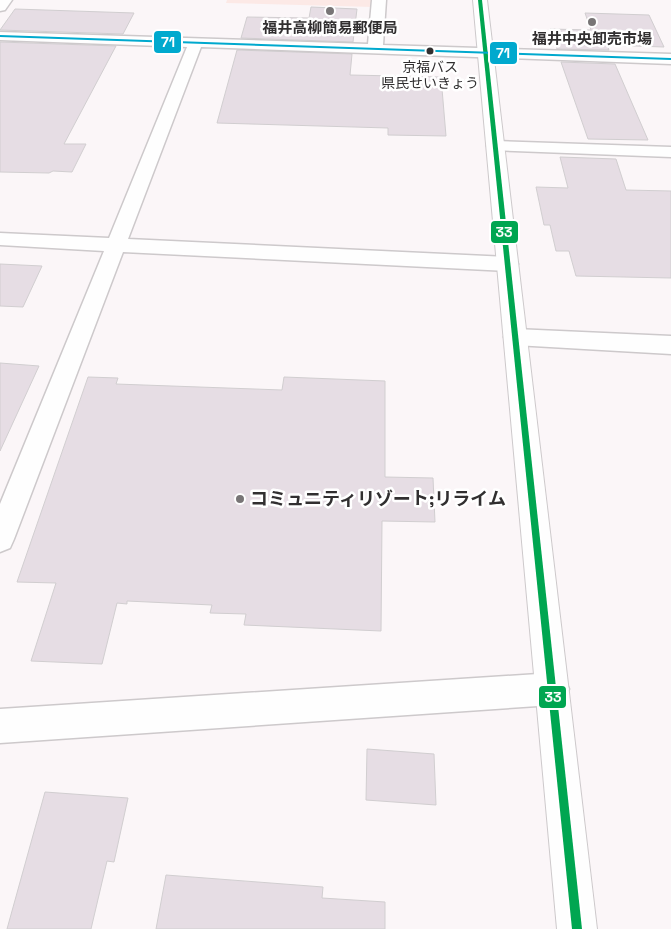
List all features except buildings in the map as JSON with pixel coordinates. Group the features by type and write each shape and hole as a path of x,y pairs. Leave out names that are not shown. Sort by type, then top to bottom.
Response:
{"street":[{"path":"0,6 5,0"},
{"path":"375,48 379,0"},
{"path":"480,0 487,52 577,929"},
{"path":"0,36 671,59"},
{"path":"0,538 196,42"},
{"path":"496,146 671,152"},
{"path":"0,240 508,264"},
{"path":"515,337 671,344"},
{"path":"0,726 553,689"}],"shaded area":[{"path":"227,0 373,0 373,7 226,3"}],"transit line":[{"name":"33","path":"480,0 577,929"},
{"name":"71","path":"0,36 671,59"}],"place":[{"name":"福井高柳簡易郵便局","path":"330,11"},
{"name":"福井中央卸売市場","path":"592,22"},
{"name":"京福バス 県民せいきょう","path":"430,51"},
{"name":"コミュニティリゾート;リライム","path":"240,499"}]}
